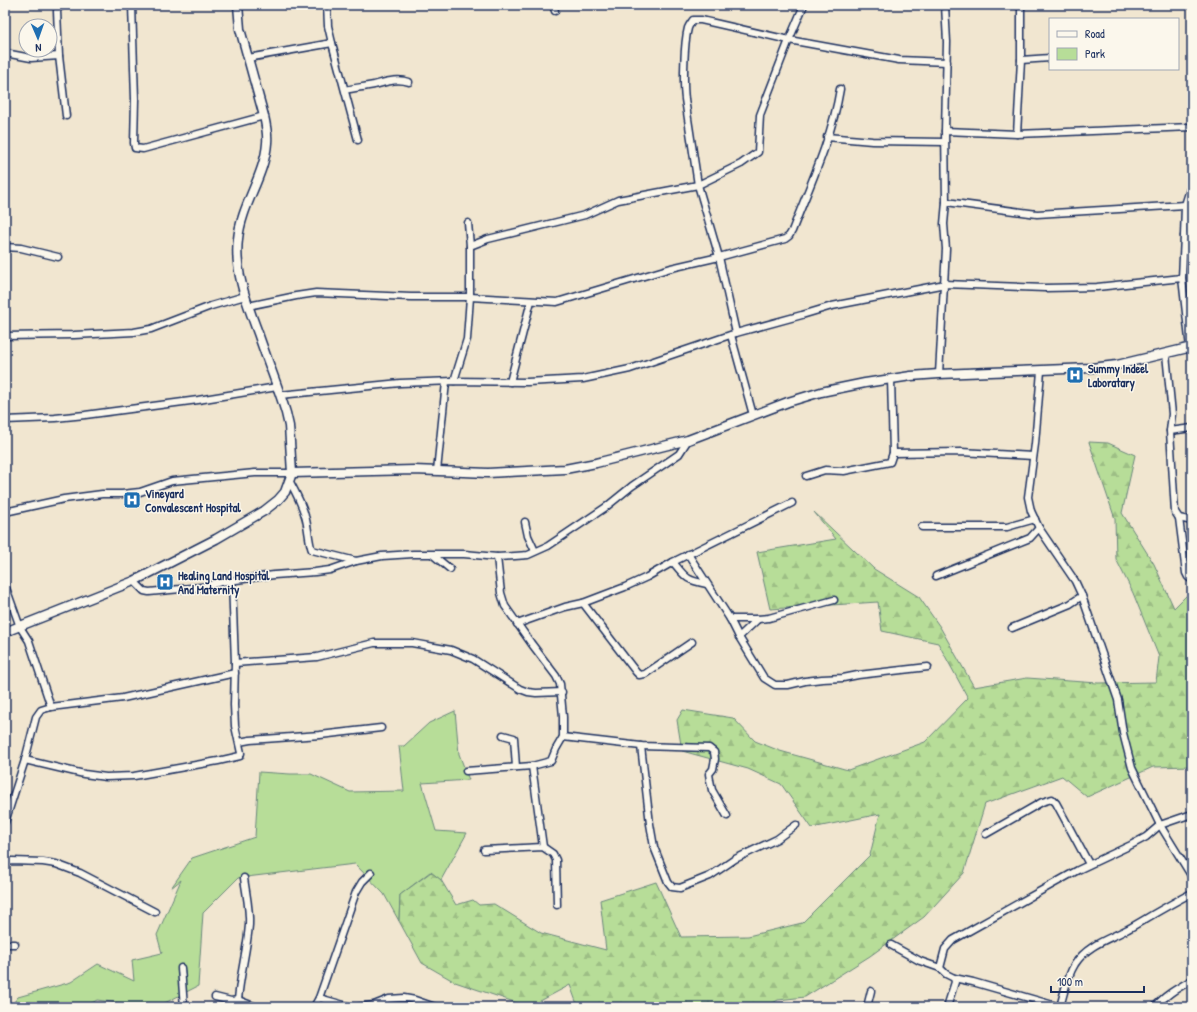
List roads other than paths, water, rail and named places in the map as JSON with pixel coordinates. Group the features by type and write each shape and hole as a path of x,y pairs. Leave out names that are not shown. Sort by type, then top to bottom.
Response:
{"street":[{"path":"64,5 58,8 57,11 59,56 66,116"},
{"path":"132,5 135,99 134,143 136,148 143,149 264,116"},
{"path":"5,632 134,581 216,538 264,511 278,500 285,492 290,482 292,473 289,426 286,413 248,306 239,273 238,240 240,225 264,158 267,144 267,129 240,29 238,5"},
{"path":"327,5 328,26 332,44 358,140"},
{"path":"470,246 488,239 585,215 618,200 698,184 741,164 758,152 760,115 804,5"},
{"path":"939,374 946,249 944,224 946,202 945,131 947,62 945,5"},
{"path":"1017,134 1021,60 1021,5"},
{"path":"753,415 733,334 719,258 698,184 684,90 688,27 693,20 701,20 789,40 899,60 947,62"},
{"path":"248,58 332,44"},
{"path":"5,53 30,58 59,56"},
{"path":"1021,60 1049,58"},
{"path":"345,90 389,81 403,80 409,82"},
{"path":"248,306 316,293 411,297 470,297 557,302 671,268 719,258 780,241 789,236 795,224 828,137 840,89"},
{"path":"945,131 1017,134 1192,127"},
{"path":"828,137 879,141 945,142"},
{"path":"5,512 102,494 140,492 172,481 255,473 437,471 488,473 565,469 596,463 688,440 753,415 821,392 911,376 1091,368 1117,365 1166,354 1191,347 1182,278 1185,205 1192,183"},
{"path":"946,202 1037,214 1185,205"},
{"path":"454,381 468,339 470,246 468,223"},
{"path":"1184,236 1192,237"},
{"path":"5,246 21,248 58,257"},
{"path":"5,420 85,415 279,391 400,383 454,381 510,382 583,379 630,369 733,334 802,316 832,306 945,284 1045,288 1097,287 1182,278"},
{"path":"5,336 134,332 151,329 211,306 246,296"},
{"path":"510,382 531,301"},
{"path":"1166,354 1172,414 1170,431 1175,512 1179,518 1186,573 1188,578 1192,580"},
{"path":"1041,371 1035,444 1028,497 1031,511 1039,528 1075,581 1082,596 1118,700 1123,733 1132,768 1160,825 1192,877"},
{"path":"806,476 825,470 844,471 890,462 893,453 891,379"},
{"path":"437,471 446,382"},
{"path":"1170,431 1192,428"},
{"path":"134,581 144,591 149,592 202,587 221,582 274,575 330,570 356,561 382,556 464,554 497,557 521,556 548,546 606,508 632,486 679,454 688,440"},
{"path":"893,453 961,452 1033,456"},
{"path":"290,482 300,500 306,517 310,537 310,547 312,550 356,561"},
{"path":"517,624 565,607 583,603 625,587 792,503"},
{"path":"1179,518 1192,521"},
{"path":"922,527 1007,526 1035,519"},
{"path":"525,522 528,536 535,551"},
{"path":"936,576 1030,538 1039,528"},
{"path":"688,554 730,619 764,678 775,685 788,685 822,678 833,679 928,667"},
{"path":"433,555 450,569"},
{"path":"466,771 532,766 551,761 563,737 562,692 560,684 556,676 517,624 506,606 501,593 497,557"},
{"path":"673,562 685,576 692,581 707,584"},
{"path":"25,760 84,774 106,777 134,776 240,756 241,753 235,719 235,663 232,581"},
{"path":"5,585 20,627 29,642 51,707"},
{"path":"1012,628 1070,604 1082,596"},
{"path":"730,619 769,618 834,600"},
{"path":"583,603 636,672 640,674 645,674 692,642"},
{"path":"740,637 758,619"},
{"path":"235,663 317,657 374,643 412,643 451,650 473,659 520,689 528,692 562,692"},
{"path":"5,822 25,760 36,717 41,710 51,707 123,698 234,673"},
{"path":"239,742 381,728"},
{"path":"503,735 514,738 516,767"},
{"path":"563,737 641,746 709,748 714,752 715,759 710,774 712,790 727,816"},
{"path":"641,746 654,847 668,882 672,887 680,888 710,876 735,859 777,839 796,825"},
{"path":"532,766 543,848"},
{"path":"986,834 1042,802 1052,799 1056,803 1090,864"},
{"path":"940,968 945,949 953,940 1090,864 1131,845 1160,825 1192,814"},
{"path":"484,850 543,848 553,854 556,860 557,905"},
{"path":"5,863 12,861 56,864 80,874 155,912"},
{"path":"314,1007 319,998 356,892 362,882 371,873"},
{"path":"238,1000 249,923 244,878"},
{"path":"891,945 920,961 940,968 946,974 954,978 1060,1007 1074,964 1084,954 1097,944 1127,930 1192,893"},
{"path":"5,944 15,944"},
{"path":"181,968 184,1007"},
{"path":"947,1007 954,989 954,978"},
{"path":"1155,1007 1172,991 1192,980"},
{"path":"867,1007 871,991"},
{"path":"215,997 231,1001 238,1000 256,1007"},
{"path":"319,998 351,1007"},
{"path":"359,1007 389,999 404,998 435,1007"},
{"path":"1030,1007 1033,1000"}],"place":[{"name":"Summy Indeel Laboratary","path":"1075,375"},
{"name":"Vineyard Convalescent Hospital","path":"132,500"},
{"name":"Healing Land Hospital And Maternity","path":"165,582"}]}
